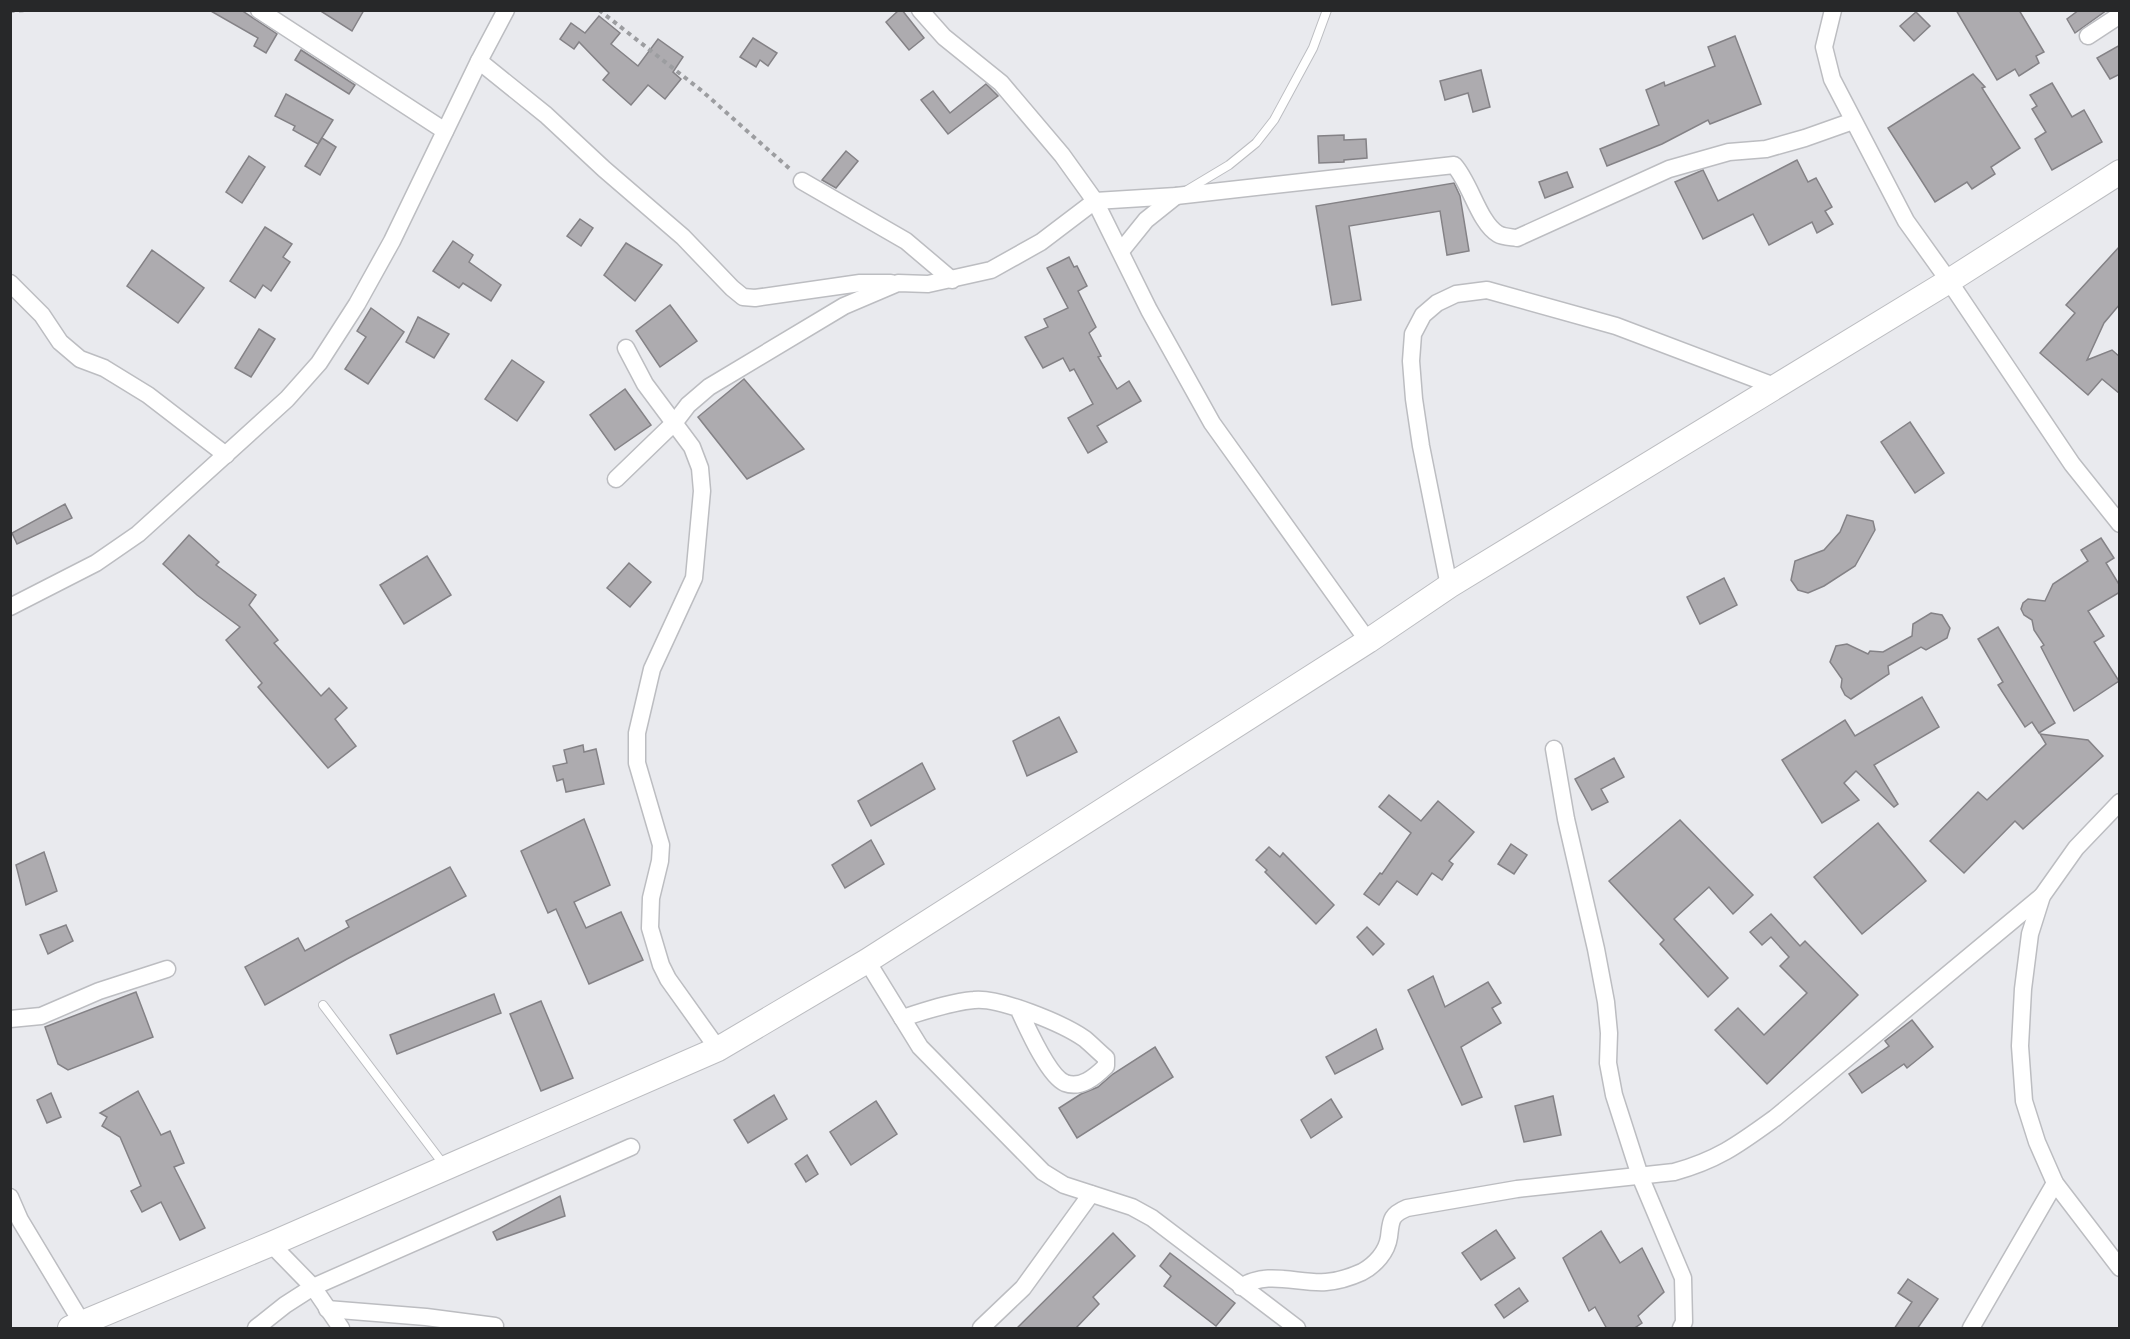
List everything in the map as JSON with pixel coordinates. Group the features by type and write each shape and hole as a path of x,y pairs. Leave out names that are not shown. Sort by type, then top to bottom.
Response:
{"street":[{"path":"259,10 445,131"},
{"path":"10,607 118,549 138,534 287,399 319,363 357,304 392,241 506,10"},
{"path":"920,10 944,37 1002,83 1062,155 1095,201 1149,310 1212,423 1368,641"},
{"path":"1833,10 1824,47 1832,79 1906,221 2072,464 2120,524"},
{"path":"2088,36 2120,15"},
{"path":"479,61 546,114 604,169 683,237 743,297 763,297 860,283 928,284 991,270 1041,242 1095,201 1176,196 1454,165 1462,174 1484,220 1498,234 1517,238 1669,169 1729,152 1767,149 1852,121"},
{"path":"10,1197 76,1326 447,1168 718,1048 867,961 1368,641 1449,586 1949,281 2120,172"},
{"path":"802,181 906,241 952,280"},
{"path":"1121,251 1146,220 1176,196"},
{"path":"10,283 42,315 60,342 80,359 104,368 148,395 226,455"},
{"path":"616,479 675,422 688,405 709,387 844,306 898,284"},
{"path":"1449,586 1421,446 1411,361 1413,334 1423,315 1437,303 1456,294 1487,290 1616,326 1777,387"},
{"path":"626,348 645,384 692,447 700,468 702,491 694,578 652,669 637,733 637,763 661,845 660,861 651,898 650,928 668,979 718,1048"},
{"path":"1554,748 1566,819 1606,1002 1609,1033 1608,1063 1614,1095 1640,1176 1683,1278 1684,1322 1681,1329"},
{"path":"1241,1287 1261,1279 1325,1282 1342,1280 1360,1272 1380,1257 1389,1238 1389,1226 1393,1218 1407,1208 1517,1190 1674,1172 1699,1165 1731,1150 1775,1118 2042,896 2076,848 2120,802"},
{"path":"2042,896 2030,934 2023,989 2020,1046 2024,1101 2037,1142 2055,1183 2120,1268"},
{"path":"867,961 920,1047 1043,1172 1064,1185 1132,1207 1152,1218 1297,1329"},
{"path":"10,1019 41,1016 99,991 167,969"},
{"path":"902,1018 975,999 1002,1002 1018,1008 1084,1038 1106,1058 1106,1066 1095,1077 1081,1084 1064,1083 1041,1054 1018,1008"},
{"path":"256,1329 285,1305 313,1287 631,1147"},
{"path":"1971,1329 2055,1183"},
{"path":"981,1329 1023,1287 1091,1194"},
{"path":"271,1244 313,1287 341,1327"},
{"path":"327,1309 426,1317 495,1326"}],"lane":[{"path":"1176,196 1228,165 1256,143 1274,120 1313,48 1327,10"},
{"path":"323,1005 447,1168"}],"path":[{"path":"10,11 27,10"},
{"path":"599,10 702,91 802,181"}],"building":[{"path":"209,10 241,10 277,34 266,53 254,46 258,38"},
{"path":"319,10 364,10 352,31"},
{"path":"902,10 924,38 909,50 886,22"},
{"path":"1956,10 2019,10 2044,52 2036,56 2039,63 2019,76 2015,69 1997,80"},
{"path":"2079,10 2107,10 2075,33 2067,19"},
{"path":"1916,12 1930,26 1914,41 1900,26"},
{"path":"599,16 620,33 611,44 638,66 658,39 683,57 673,72 681,79 665,99 648,85 631,105 603,80 609,73 579,42 574,49 560,39 571,23 585,33"},
{"path":"1735,36 1761,104 1710,124 1708,120 1662,144 1607,166 1600,149 1659,125 1646,90 1664,82 1665,86 1715,66 1708,47"},
{"path":"753,38 777,53 768,66 760,60 756,67 740,57"},
{"path":"2120,45 2120,74 2110,79 2097,58"},
{"path":"301,50 355,85 349,94 295,60"},
{"path":"1481,70 1490,107 1473,112 1468,93 1445,100 1440,81"},
{"path":"1973,74 1985,87 1982,88 2020,148 1991,167 1995,174 1972,189 1967,182 1935,202 1888,128"},
{"path":"2052,83 2072,117 2084,110 2102,142 2052,170 2035,139 2046,132 2032,109 2037,106 2030,95"},
{"path":"986,84 998,96 948,134 921,100 933,91 950,113"},
{"path":"286,94 333,120 318,144 293,130 295,126 275,116"},
{"path":"1344,135 1344,140 1366,139 1367,158 1319,163 1318,136"},
{"path":"322,138 336,147 320,175 305,166"},
{"path":"846,151 858,161 836,188 822,180"},
{"path":"249,156 265,167 242,203 226,192"},
{"path":"1797,160 1808,182 1816,178 1832,207 1825,211 1833,224 1817,233 1812,222 1769,245 1753,214 1703,239 1675,182 1703,170 1718,201"},
{"path":"1567,172 1573,187 1545,198 1539,182"},
{"path":"1454,183 1460,196 1469,251 1447,255 1440,211 1349,226 1361,300 1332,305 1316,206"},
{"path":"580,219 593,228 581,246 567,236"},
{"path":"265,227 292,244 283,257 290,262 271,291 263,285 255,298 230,281"},
{"path":"453,241 473,255 469,262 501,285 491,301 463,283 459,288 433,271"},
{"path":"626,243 662,265 635,301 604,275"},
{"path":"2120,246 2120,304 2104,323 2087,360 2112,350 2120,357 2120,394 2102,379 2088,395 2040,353 2075,313 2066,305"},
{"path":"152,250 204,288 178,323 127,286"},
{"path":"1069,257 1074,267 1077,266 1087,286 1078,291 1096,327 1089,333 1101,356 1098,357 1117,389 1129,381 1141,401 1097,426 1107,442 1088,453 1068,418 1093,404 1074,369 1070,371 1063,358 1043,368 1025,337 1048,327 1044,319 1068,308 1047,268"},
{"path":"670,305 697,341 660,367 636,331"},
{"path":"371,308 404,332 368,384 345,369 366,337 357,331"},
{"path":"418,317 449,334 434,358 406,342"},
{"path":"259,329 275,339 251,377 235,368"},
{"path":"512,360 544,382 517,421 485,399"},
{"path":"744,379 804,449 747,479 698,417"},
{"path":"625,389 651,425 615,450 590,415"},
{"path":"1910,422 1944,473 1915,493 1881,442"},
{"path":"65,504 72,518 17,544 12,533"},
{"path":"1847,515 1873,521 1875,530 1855,566 1824,586 1808,593 1798,590 1791,580 1795,561 1824,550 1840,532"},
{"path":"189,535 219,562 216,565 256,595 249,605 278,640 274,643 321,696 329,688 347,708 335,719 356,746 328,768 258,687 262,683 226,640 240,627 197,595 163,564"},
{"path":"2101,538 2114,558 2106,563 2120,586 2120,592 2088,611 2104,636 2094,642 2119,681 2074,711 2041,647 2044,645 2034,630 2032,620 2024,615 2021,609 2023,603 2028,599 2045,601 2053,584 2088,561 2081,550"},
{"path":"427,556 451,595 404,624 380,585"},
{"path":"629,563 651,582 630,607 607,588"},
{"path":"1724,578 1737,605 1700,624 1687,597"},
{"path":"1931,613 1942,615 1950,628 1947,638 1926,650 1921,647 1888,666 1889,674 1851,699 1845,695 1841,687 1842,679 1830,662 1836,646 1847,644 1868,654 1870,651 1883,652 1912,636 1913,624"},
{"path":"1998,627 2055,723 2039,733 2032,722 2025,727 1998,685 2003,682 1978,639"},
{"path":"1922,697 1939,727 1874,765 1898,804 1894,807 1856,771 1844,783 1859,800 1822,823 1782,760 1845,720 1855,736"},
{"path":"1059,717 1077,752 1027,776 1013,741"},
{"path":"2040,734 2088,740 2103,756 2023,829 2015,821 1964,873 1930,841 1978,792 1987,800 2046,744"},
{"path":"583,745 584,752 596,749 604,784 566,792 563,779 557,781 553,766 567,763 564,750"},
{"path":"1614,758 1624,777 1601,789 1608,802 1592,810 1575,779"},
{"path":"922,763 935,789 871,826 858,801"},
{"path":"1389,795 1421,821 1438,801 1474,832 1449,861 1453,864 1442,880 1432,873 1417,895 1397,881 1379,905 1364,894 1380,873 1382,874 1411,833 1379,807"},
{"path":"584,819 610,885 574,902 586,928 621,912 643,960 589,984 556,909 548,913 521,851"},
{"path":"1680,820 1753,895 1733,914 1709,887 1674,919 1728,978 1708,997 1660,944 1664,940 1609,881"},
{"path":"1878,823 1926,881 1862,934 1814,877"},
{"path":"871,840 884,864 845,888 832,865"},
{"path":"1511,844 1527,855 1514,874 1498,864"},
{"path":"1269,847 1280,857 1283,853 1334,905 1316,924 1256,860"},
{"path":"44,852 57,891 26,905 16,865"},
{"path":"450,867 466,896 265,1005 245,967 298,938 305,951 349,927 346,921"},
{"path":"1771,914 1800,946 1805,941 1858,995 1767,1084 1715,1030 1738,1008 1764,1035 1807,993 1780,966 1789,957 1771,937 1762,945 1750,932"},
{"path":"66,925 73,941 48,954 40,935"},
{"path":"1367,927 1384,944 1373,955 1357,937"},
{"path":"1433,976 1445,1007 1488,982 1501,1003 1492,1008 1501,1023 1461,1047 1482,1097 1462,1105 1408,990"},
{"path":"136,992 153,1037 68,1070 58,1064 45,1027"},
{"path":"494,994 501,1013 397,1054 390,1035"},
{"path":"541,1001 573,1078 541,1091 510,1014"},
{"path":"1912,1020 1933,1047 1907,1068 1904,1064 1862,1093 1849,1074 1889,1046 1885,1041"},
{"path":"1376,1029 1383,1049 1335,1074 1326,1057"},
{"path":"1155,1047 1173,1077 1077,1138 1059,1108 1081,1094 1098,1087 1113,1074"},
{"path":"138,1091 161,1135 170,1131 184,1163 174,1167 205,1228 180,1240 161,1202 142,1212 131,1191 141,1186 120,1137 102,1126 107,1117 100,1113"},
{"path":"51,1093 61,1117 47,1123 37,1100"},
{"path":"774,1095 787,1119 748,1143 734,1120"},
{"path":"1553,1096 1561,1135 1524,1142 1515,1106"},
{"path":"1331,1099 1342,1117 1311,1138 1301,1120"},
{"path":"876,1101 897,1134 851,1165 830,1132"},
{"path":"807,1155 818,1174 806,1182 795,1164"},
{"path":"560,1196 565,1216 497,1240 493,1232"},
{"path":"1496,1230 1515,1258 1481,1280 1462,1253"},
{"path":"1601,1231 1620,1263 1642,1248 1664,1292 1638,1316 1642,1323 1633,1329 1607,1329 1595,1307 1589,1311 1563,1258"},
{"path":"1113,1233 1135,1256 1093,1297 1099,1304 1075,1329 1016,1329"},
{"path":"1170,1253 1235,1303 1216,1326 1164,1286 1171,1276 1160,1266"},
{"path":"1908,1279 1938,1299 1917,1329 1894,1329 1912,1302 1898,1293"},
{"path":"1519,1288 1528,1301 1504,1318 1495,1305"}]}
